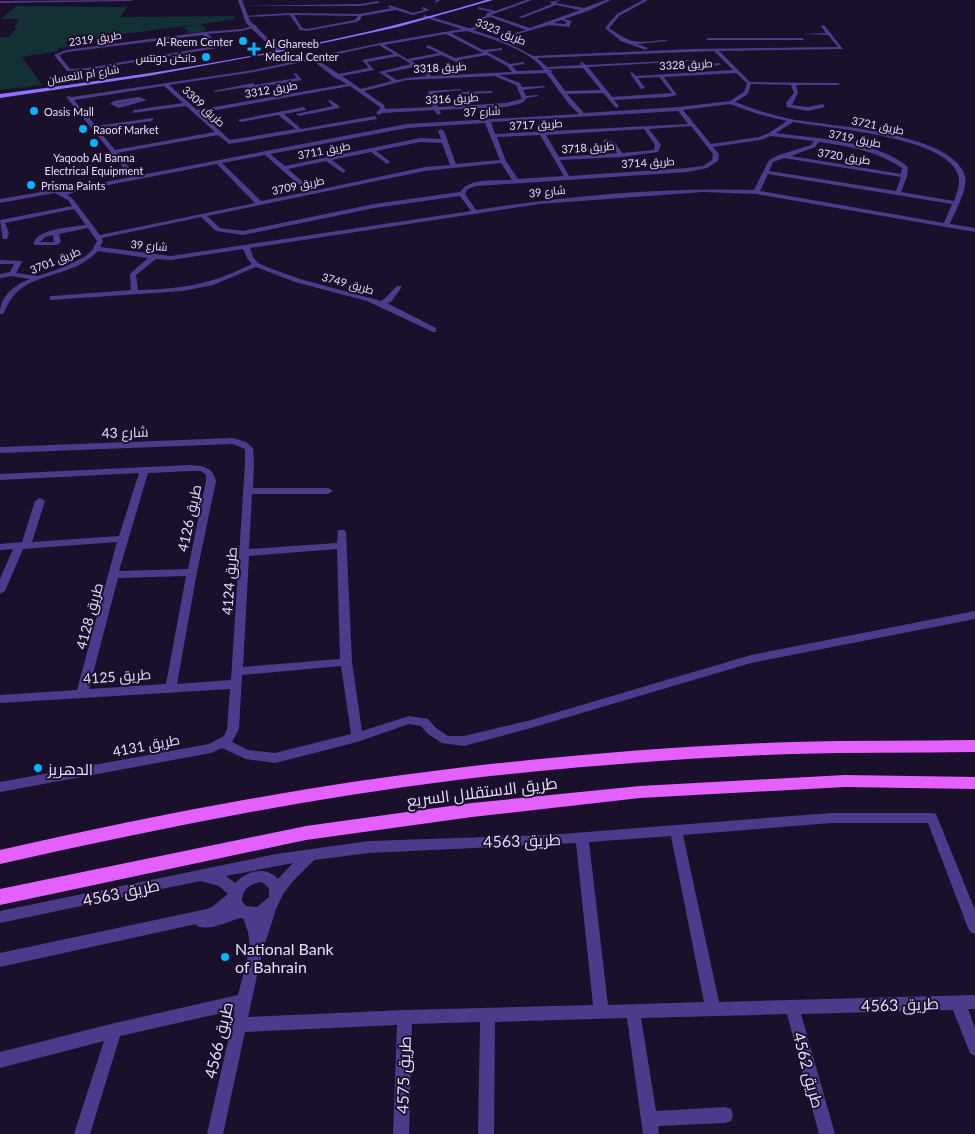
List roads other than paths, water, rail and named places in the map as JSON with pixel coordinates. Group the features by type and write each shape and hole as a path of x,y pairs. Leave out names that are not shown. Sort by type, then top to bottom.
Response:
{"main road":[{"path":"429,16 480,0"},
{"name":"شارع ام النعسان","path":"0,94 165,69 260,52 278,47 360,33 429,16 442,18 491,0"},
{"name":"شارع ام النعسان","path":"0,94 169,71 278,47 414,22 429,16"},
{"path":"414,22 443,17 449,21"},
{"name":"طريق الاستقلال السريع","path":"0,857 82,838 222,811 356,788 497,770 769,749 975,746"},
{"name":"طريق الاستقلال السريع","path":"0,897 306,833 472,810 640,792 845,781 975,783"}],"street":[{"path":"0,2 131,0"},
{"path":"512,0 523,5"},
{"path":"502,6 523,5 530,0"},
{"path":"646,0 618,15 608,28 613,34 630,43 652,51 664,62"},
{"path":"45,6 51,1"},
{"path":"278,47 252,24 240,3 376,1 413,14 428,10 423,8"},
{"path":"500,37 531,30 610,1"},
{"path":"0,8 8,2"},
{"path":"521,17 557,2 595,12"},
{"path":"598,5 607,7"},
{"path":"477,20 512,6"},
{"path":"479,8 495,12"},
{"path":"291,14 301,28 307,31 356,21 360,19 360,15 395,9"},
{"path":"530,9 538,11"},
{"path":"616,9 625,10"},
{"name":"طريق 2319","path":"232,30 291,14 360,15"},
{"path":"573,15 582,16"},
{"name":"طريق 3323","path":"429,16 500,37 536,57 550,71 580,115"},
{"path":"488,17 531,30"},
{"name":"طريق 3323","path":"442,18 471,28"},
{"path":"548,24 564,27 569,26 567,24 571,22 560,20"},
{"path":"496,24 504,22"},
{"path":"241,28 252,24"},
{"path":"536,57 652,51 694,50 716,53 776,49 841,48 823,26"},
{"name":"طريق 2319","path":"204,33 216,45 215,48 88,69 69,70 56,55 66,51 241,28"},
{"path":"131,175 70,98 254,71 347,49 414,36 447,33 471,28"},
{"path":"427,29 438,34"},
{"path":"447,33 509,65 516,73"},
{"path":"708,39 768,39 830,34"},
{"path":"384,36 394,41"},
{"name":"طريق 3323","path":"500,37 536,57"},
{"path":"768,39 776,49"},
{"path":"630,43 666,41"},
{"path":"380,44 427,72 430,78"},
{"path":"428,46 464,65"},
{"path":"454,60 500,49"},
{"path":"694,50 716,53 749,83 838,84"},
{"path":"294,54 303,60"},
{"path":"407,60 443,54"},
{"path":"336,76 372,68 364,61 398,55"},
{"path":"681,55 699,73"},
{"path":"495,58 504,56"},
{"path":"629,57 635,64"},
{"path":"312,58 382,106 382,111 375,123 374,130 369,133"},
{"path":"580,60 616,106"},
{"name":"طريق 3318","path":"359,91 396,81 550,71 610,63 635,64 688,61"},
{"path":"509,65 522,63"},
{"path":"624,64 643,88"},
{"path":"693,66 720,64"},
{"path":"396,81 381,72 416,65"},
{"path":"232,66 240,73"},
{"path":"254,71 270,83"},
{"name":"طريق 3328","path":"636,77 738,71"},
{"path":"582,73 590,72"},
{"path":"221,96 214,90 300,79 296,74"},
{"path":"497,74 500,78 516,83 526,97"},
{"path":"176,75 185,82"},
{"path":"455,76 461,91"},
{"path":"611,99 640,99 676,93 660,76"},
{"path":"731,102 746,93 749,83"},
{"name":"طريق 3309","path":"161,84 187,104 229,142 293,134 300,130 314,127 375,123"},
{"name":"طريق 3312","path":"196,112 349,84"},
{"path":"793,84 796,94 789,103 790,106 808,109 823,106"},
{"path":"246,87 253,92"},
{"path":"521,88 544,87"},
{"path":"564,93 604,91"},
{"path":"439,117 431,92 491,92"},
{"path":"258,96 263,100"},
{"path":"288,96 293,100"},
{"path":"524,108 520,102 526,97 536,96"},
{"path":"666,96 672,104"},
{"path":"139,98 145,100 127,104 116,105 113,103 139,98"},
{"path":"241,120 337,106 330,101"},
{"name":"طريق 3316","path":"382,111 412,112 494,106 520,102"},
{"name":"شارع 37","path":"75,188 131,175 218,162 385,130 427,124 679,109 731,102"},
{"name":"طريق 3721","path":"731,102 752,110 791,120 878,134 932,149 952,161 961,173 961,187 947,224"},
{"path":"127,104 142,121"},
{"path":"134,112 187,104"},
{"path":"299,105 306,110"},
{"name":"طريق 3316","path":"494,106 498,114"},
{"path":"553,117 566,113 573,106 604,114"},
{"path":"679,109 690,125 710,146"},
{"path":"95,128 151,119 143,111"},
{"path":"281,115 300,130"},
{"path":"487,120 504,161 516,180"},
{"name":"طريق 3719","path":"710,146 753,140 771,134 791,120"},
{"path":"375,123 385,130"},
{"name":"طريق 3717","path":"494,136 635,125 645,127 663,124 690,125"},
{"path":"314,127 324,135"},
{"name":"طريق 3718","path":"556,159 621,155 656,150 658,146 645,127"},
{"path":"441,131 453,165"},
{"path":"546,131 556,159 567,177"},
{"path":"113,152 218,133"},
{"name":"طريق 3719","path":"771,134 873,150 895,158 905,167 904,176"},
{"path":"259,138 268,145"},
{"path":"175,140 183,148"},
{"name":"طريق 3711","path":"284,168 305,160 327,159 420,140 445,140"},
{"name":"طريق 3718","path":"606,140 614,145 621,155"},
{"name":"طريق 3720","path":"756,192 771,161 813,146 817,141"},
{"name":"طريق 3714","path":"203,216 218,230 243,233 365,208 462,194 466,188 476,184 687,170 705,166 715,161 716,154 710,146"},
{"path":"847,155 851,146"},
{"name":"طريق 3711","path":"361,147 387,162"},
{"path":"330,152 336,157"},
{"path":"266,153 312,193"},
{"name":"طريق 3720","path":"781,156 904,176"},
{"path":"327,159 344,171"},
{"name":"طريق 3709","path":"98,237 453,165 504,161"},
{"path":"218,162 260,204"},
{"path":"766,172 954,203"},
{"name":"شارع 37","path":"75,188 131,175"},
{"path":"898,193 904,176"},
{"path":"58,192 56,188 59,186 75,188 70,199"},
{"name":"شارع 39","path":"96,251 171,258 539,202 703,190 756,192 975,230"},
{"path":"0,206 58,192"},
{"path":"0,200 58,192 70,199 98,237"},
{"path":"462,194 474,211"},
{"path":"0,245 6,233 0,222 42,212 76,208"},
{"path":"56,233 90,226"},
{"name":"طريق 3701","path":"0,312 13,292 21,286 73,266 96,251 100,241 98,237"},
{"path":"53,298 135,292 181,291 210,284 230,277 256,264 250,258 246,247"},
{"path":"135,292 133,274 154,257"},
{"path":"0,262 19,262 12,274"},
{"name":"طريق 3749","path":"256,264 268,271 305,284 372,300 433,330"},
{"path":"0,276 12,274 38,278"},
{"path":"379,304 388,300 399,288"},
{"name":"شارع 43","path":"0,450 233,442 243,444 249,448"},
{"name":"طريق 4124","path":"236,678 245,553 247,491 251,469 249,448"},
{"name":"طريق 4126","path":"0,477 197,468 210,474 211,481 171,687"},
{"name":"طريق 4128","path":"82,693 123,539 144,471"},
{"path":"247,491 328,491"},
{"path":"0,592 22,546 40,501"},
{"path":"341,532 340,546 346,662 357,737"},
{"path":"0,546 123,539"},
{"path":"245,553 340,546"},
{"name":"طريق 4128","path":"114,575 192,572"},
{"path":"236,678 233,729 228,739 223,743 246,754 275,758 357,737 408,720 424,722 432,731 446,740 464,741 531,724 751,659 975,615"},
{"name":"طريق 4125","path":"0,699 171,687 346,662"},
{"name":"طريق 4131","path":"0,787 211,748 223,743"},
{"name":"طريق 4563","path":"0,917 312,854 409,844 548,840 831,818 932,818 975,928"},
{"path":"676,830 713,1009"},
{"path":"582,837 601,1012"},
{"path":"163,925 211,921 244,912 260,913 270,907 276,894 289,876 312,854"},
{"path":"196,876 223,881 235,895 235,902 244,912"},
{"path":"0,960 208,916 217,911 235,895 248,879 260,877 270,880 274,884 276,894"},
{"name":"طريق 4566","path":"214,1134 255,953 270,907"},
{"name":"طريق 4566","path":"244,912 255,932 255,953"},
{"path":"0,1060 115,1030 245,1001"},
{"name":"طريق 4563","path":"958,1002 975,1048"},
{"name":"طريق 4563","path":"240,1025 405,1017 975,1002"},
{"name":"طريق 4562","path":"792,1007 827,1134"},
{"path":"633,1011 650,1126 725,1115"},
{"path":"486,1134 488,1016"},
{"name":"طريق 4575","path":"401,1134 405,1017"},
{"path":"82,1134 115,1030"}],"place":[{"name":"Al-Reem Center","path":"243,41"},
{"name":"Al Ghareeb Medical Center","path":"254,49"},
{"name":"دانكن دونتس","path":"206,57"},
{"name":"Oasis Mall","path":"34,111"},
{"name":"Raoof Market","path":"83,129"},
{"name":"Yaqoob Al Banna Electrical Equipment","path":"94,143"},
{"name":"Prisma Paints","path":"31,185"},
{"name":"الدهريز","path":"38,768"},
{"name":"National Bank of Bahrain","path":"225,957"}]}
